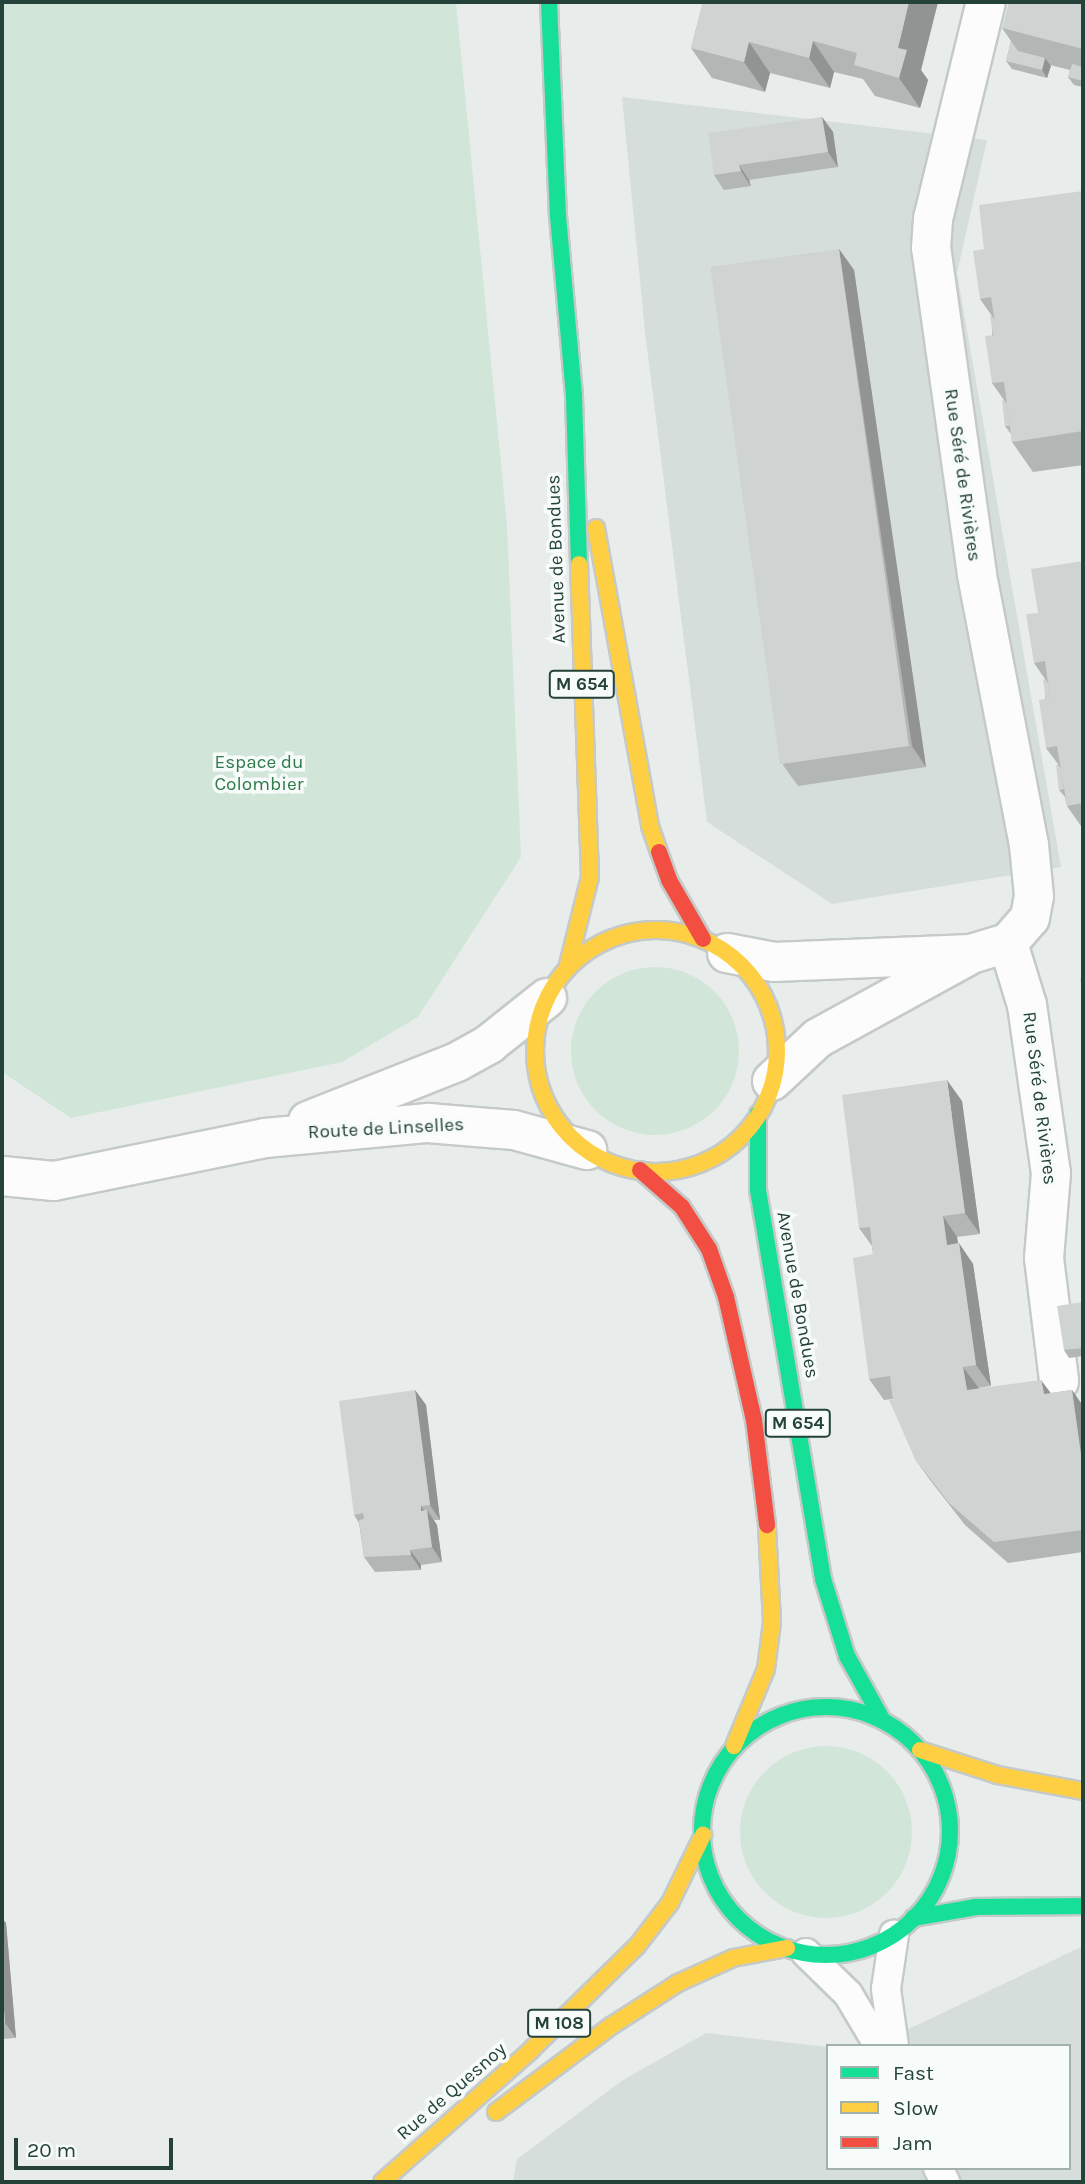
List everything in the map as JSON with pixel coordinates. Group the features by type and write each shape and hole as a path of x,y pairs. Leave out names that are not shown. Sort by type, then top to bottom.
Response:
{"main road":[{"name":"Avenue de Bondues","path":"549,2 558,216 574,396 592,855 587,895 557,984"},
{"name":"Avenue de Bondues","path":"574,396 646,811 669,880 715,946"},
{"path":"663,930 715,946 750,975 769,1010 776,1041 765,1097 735,1142 712,1158 677,1170 640,1170 587,1150 557,1120 539,1081 536,1039 557,984 592,948 631,933 663,930"},
{"name":"Avenue de Bondues","path":"765,1097 758,1190 823,1579 847,1656 883,1721"},
{"name":"M 654","path":"640,1170 682,1207 709,1249 726,1297 754,1420 771,1560 771,1632 761,1684 732,1751"},
{"path":"1083,1791 998,1775 920,1750 883,1721 844,1708 802,1709 764,1724 732,1751 709,1790 703,1835 708,1867 727,1905 758,1934 796,1951 852,1952 904,1926 976,1908 1083,1906"},
{"path":"904,1926 937,1885 950,1835 945,1795 920,1750"},
{"name":"Rue de Quesnoy","path":"382,2182 531,2050 638,1946 675,1895 703,1835"},
{"name":"M 108","path":"478,2125 611,2026 678,1983 733,1958 796,1951"},
{"name":"Rue de Quesnoy","path":"402,2182 445,2150"}],"street":[{"name":"Rue Séré de Rivières","path":"986,2 933,219 930,248 976,574 1032,865 1030,918 1009,943 1027,1005 1051,1173 1044,1258 1059,1381"},
{"path":"765,1097 818,1038 971,954 1009,943"},
{"path":"715,946 774,962 971,954"},
{"name":"Route de Linselles","path":"265,1138 457,1062 489,1044 557,984"},
{"name":"Route de Linselles","path":"2,1176 22,1181 87,1177 265,1138 449,1123 529,1132 587,1150"}],"lane":[{"path":"894,2044 886,1989 904,1926"},
{"path":"796,1951 848,1994 878,2044"}],"shaded area":[{"path":"622,97 987,140 957,273 1061,867 832,904 707,822 645,332"},
{"path":"1083,1946 1083,2182 513,2182 517,2159 623,2080 706,2033 826,2047 826,2170 1071,2170 1071,2044 877,2044"}],"green space":[{"name":"Espace du Colombier","path":"2,2 456,2 507,525 521,857 418,1017 342,1062 71,1118 2,1072"},
{"path":"655,967 687,973 715,991 733,1019 739,1051 733,1083 715,1111 687,1129 655,1135 623,1129 595,1111 577,1083 571,1051 577,1019 595,991 623,973"},
{"path":"826,1746 859,1752 887,1771 906,1799 912,1832 906,1865 887,1893 859,1912 826,1918 793,1912 765,1893 746,1865 740,1832 746,1799 765,1771 793,1752"}],"building":[{"path":"703,2 909,2 898,48 907,50 899,78 854,65 857,53 813,41 809,58 749,42 744,62 691,48"},
{"path":"1009,2 1083,2 1083,49 1002,28"},
{"path":"1011,41 1018,51 1045,58 1042,70 1006,61"},
{"path":"1072,64 1083,67 1083,81 1068,77"},
{"path":"822,117 828,152 739,165 741,171 714,175 708,133"},
{"path":"1083,191 1083,431 1012,442 1004,382 992,383 985,336 997,335 991,297 980,299 973,251 984,249 979,205"},
{"path":"839,249 909,746 780,764 710,267"},
{"path":"990,316 995,320 997,335 993,335"},
{"path":"1004,400 1007,404 1010,426 1005,426"},
{"path":"1083,561 1083,803 1067,806 1057,746 1046,748 1039,700 1050,698 1045,661 1034,663 1026,614 1038,613 1031,569"},
{"path":"1045,679 1050,698 1046,699 1043,680"},
{"path":"1058,764 1064,789 1059,790 1056,765"},
{"path":"947,1080 965,1213 943,1216 947,1245 959,1243 976,1365 963,1367 967,1390 1041,1380 1044,1394 1072,1390 1083,1469 1083,1530 994,1542 950,1504 915,1459 889,1400 893,1400 890,1376 869,1379 853,1258 873,1254 870,1227 859,1228 842,1095"},
{"path":"1083,1302 1083,1348 1064,1350 1057,1306"},
{"path":"415,1390 430,1505 421,1506 421,1511 427,1510 432,1547 410,1550 411,1555 364,1557 359,1520 364,1519 363,1513 354,1515 339,1401"},
{"path":"2,1983 5,2023 2,2023"}],"traffic: fast":[{"path":"549,2 558,216 574,396 579,564"},
{"path":"758,1114 758,1190 823,1579 847,1656 883,1721"},
{"path":"826,1707 862,1713 884,1722 904,1735 922,1753 935,1773 944,1795 950,1831 944,1867 935,1889 922,1909 904,1927 884,1940 862,1949 826,1955 790,1949 768,1940 748,1927 730,1909 717,1889 708,1867 702,1831 708,1795 717,1773 730,1753 748,1735 768,1722 790,1713 826,1707"},
{"path":"913,1918 976,1907 1083,1906"}],"traffic: slow":[{"path":"596,528 650,826 659,852"},
{"path":"567,969 590,877 579,564"},
{"path":"656,930 680,933 713,945 733,958 749,974 762,994 771,1016 777,1051 774,1075 762,1108 749,1128 733,1144 713,1157 691,1166 656,1172 632,1169 599,1157 579,1144 563,1128 550,1108 541,1086 535,1051 538,1027 550,994 563,974 579,958 599,945 621,936 656,930"},
{"path":"734,1746 766,1669 772,1622 767,1525"},
{"path":"920,1750 998,1775 1083,1791"},
{"path":"382,2182 531,2050 637,1946 670,1903 703,1835"},
{"path":"496,2112 611,2026 678,1983 733,1958 787,1948"}],"traffic: jam":[{"path":"659,852 669,880 703,939"},
{"path":"640,1170 682,1207 709,1249 726,1297 754,1420 767,1525"}]}
